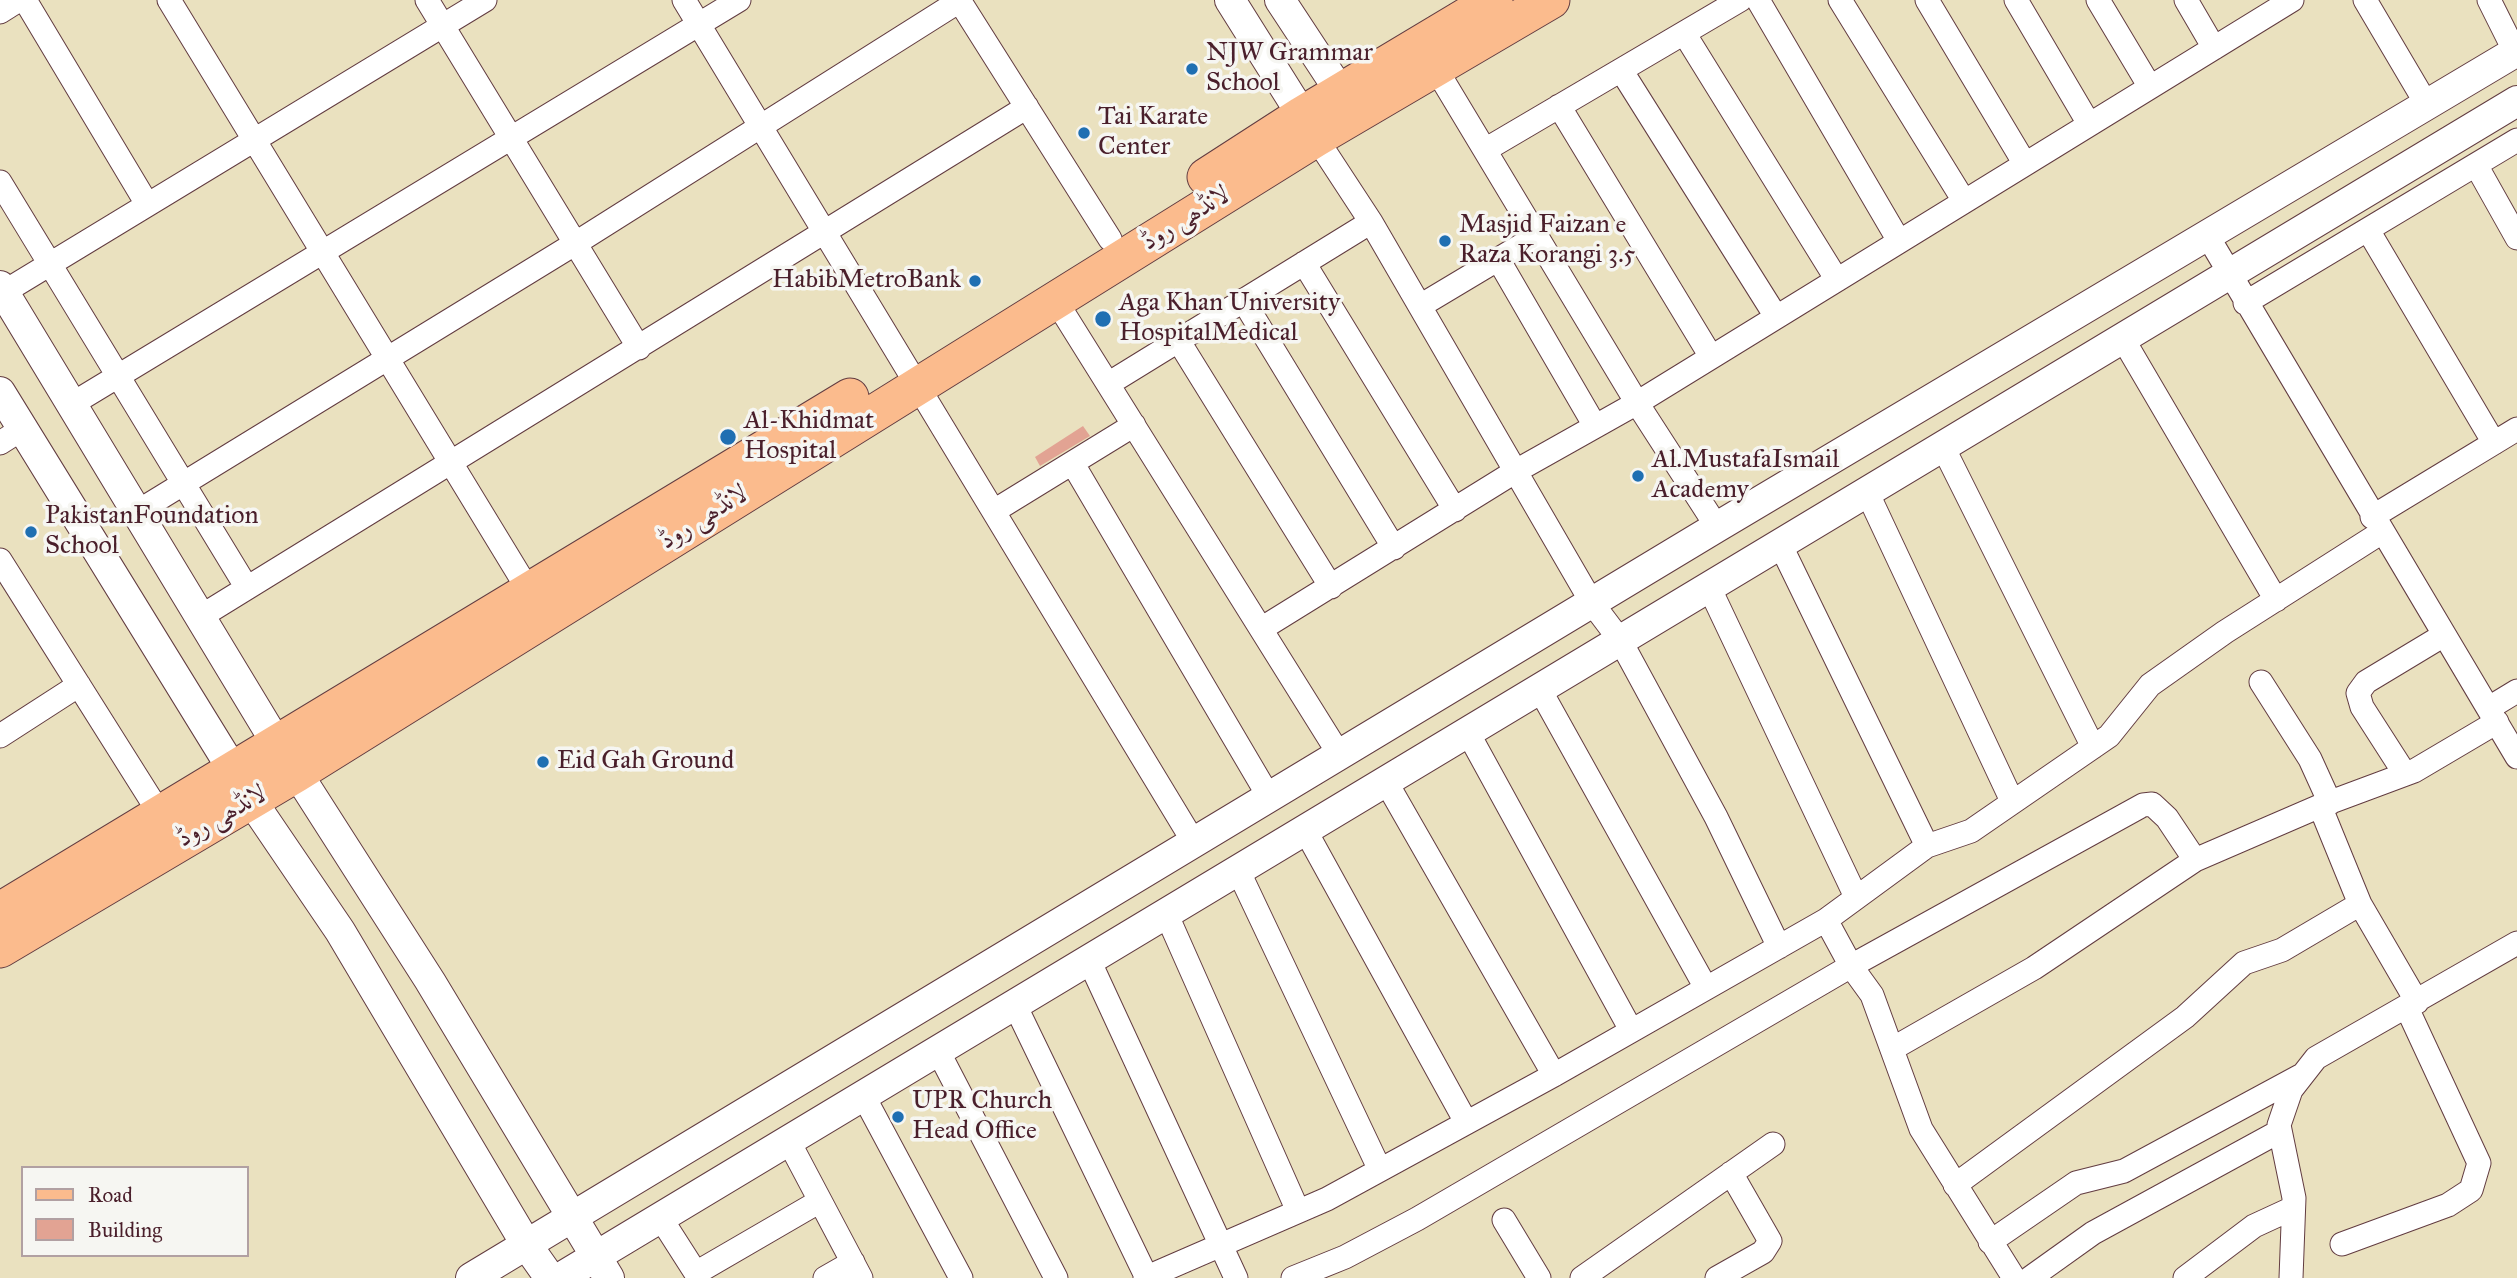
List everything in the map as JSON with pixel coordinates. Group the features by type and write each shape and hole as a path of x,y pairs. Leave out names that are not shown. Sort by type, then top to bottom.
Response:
{"main road":[{"name":"لانڈھی روڈ","path":"0,911 160,814 242,785 297,774 911,374 1110,239 1349,103 1494,0"},
{"name":"لانڈھی روڈ","path":"1349,103 1436,69 1551,0"},
{"name":"لانڈھی روڈ","path":"0,949 242,785 277,744 529,591 911,374 1055,301 1309,126"}],"street":[{"path":"0,12 19,0"},
{"path":"25,0 147,204"},
{"path":"427,0 639,348"},
{"path":"277,744 2,289 254,142 485,0"},
{"path":"684,0 1193,841"},
{"path":"72,404 510,136 739,0"},
{"path":"137,512 576,243 960,0 1110,239"},
{"path":"1230,0 1371,222 1592,603 1620,640 1716,817 1779,947"},
{"path":"1280,0 1349,103"},
{"path":"1485,150 1740,0"},
{"path":"1758,0 1899,241"},
{"path":"1840,0 1964,201"},
{"path":"1927,0 2025,164"},
{"path":"2016,0 2089,124"},
{"path":"2098,0 2150,87"},
{"path":"2186,0 2214,48"},
{"path":"2364,0 2427,105"},
{"path":"471,1278 1193,841 2516,51 2489,0"},
{"path":"1261,629 1516,471 1637,402 1775,315 1837,280 2214,48 2280,3"},
{"path":"179,4 254,142 529,591"},
{"path":"1684,33 1837,280"},
{"path":"1436,69 1637,402 1743,566"},
{"path":"1621,70 1775,315"},
{"path":"559,1278 602,1267 660,1217 1165,911 2517,101"},
{"path":"1559,106 1710,355"},
{"path":"200,617 1027,107"},
{"path":"2245,303 2517,140"},
{"path":"2476,165 2517,238"},
{"path":"0,182 247,588"},
{"path":"1108,384 1371,222"},
{"path":"2368,230 2494,443"},
{"path":"2207,235 2517,757"},
{"path":"1420,306 1537,236"},
{"path":"1498,259 1595,426"},
{"path":"1304,263 1455,510"},
{"path":"1243,300 1394,548"},
{"path":"1055,301 1339,754"},
{"path":"2123,339 2276,600"},
{"path":"1178,340 1331,587"},
{"path":"0,392 11,436 340,931 526,1244 550,1278"},
{"path":"994,512 1134,425"},
{"path":"1014,1003 1147,1278 1327,1199 1379,1168 1555,1075 1826,920 1927,846 1971,831 2109,736 2150,685 2276,600 2377,524 2517,429"},
{"path":"1943,447 2093,747"},
{"path":"1073,464 1280,790 1310,825 1466,1122"},
{"path":"1867,492 2012,801"},
{"path":"1780,544 1927,846"},
{"path":"0,560 7,586 79,685 160,814"},
{"path":"1709,586 1856,897"},
{"path":"2405,774 2362,707 2358,694 2366,681 2444,635"},
{"path":"2261,682 2310,759 2360,904 2412,1005 2479,1163 2471,1190 2448,1205 2342,1244"},
{"path":"0,736 79,685"},
{"path":"1539,688 1706,988"},
{"path":"1892,1049 2034,968 2195,860 2325,804 2405,774 2493,715 2517,691"},
{"path":"1467,731 1631,1030"},
{"path":"297,774 430,981 602,1267"},
{"path":"1385,780 1555,1075"},
{"path":"1293,1278 1345,1257 1418,1219 1851,967 2143,805 2152,804 2167,818 2195,860"},
{"path":"1237,868 1379,1168"},
{"path":"1955,1185 2185,1017 2244,963 2282,950 2360,904"},
{"path":"1165,911 1298,1211"},
{"path":"1826,920 1851,967 1872,995 1921,1129 2014,1278"},
{"path":"2291,1278 2293,1208 2279,1125 2291,1090 2316,1058 2517,943"},
{"path":"1088,958 1236,1278"},
{"path":"937,1049 1056,1278"},
{"path":"842,1053 866,1092 961,1278"},
{"path":"1990,1242 2076,1183 2124,1171 2304,1074"},
{"path":"2030,1278 2093,1233 2280,1131"},
{"path":"788,1140 857,1270 825,1278"},
{"path":"1592,1275 1773,1144"},
{"path":"1717,1278 1763,1252 1770,1241 1731,1173"},
{"path":"660,1217 698,1276 821,1201"},
{"path":"2185,1278 2254,1226 2293,1208"},
{"path":"1504,1220 1539,1278"}],"building":[{"path":"1083,426 1090,436 1040,466 1035,457"}],"place":[{"name":"NJW Grammar School","path":"1192,69"},
{"name":"Tai Karate Center","path":"1084,133"},
{"name":"Masjid Faizan e Raza Korangi 3.5","path":"1445,241"},
{"name":"HabibMetroBank","path":"975,281"},
{"name":"Aga Khan University HospitalMedical","path":"1103,319"},
{"name":"Al-Khidmat Hospital","path":"728,437"},
{"name":"Al.MustafaIsmail Academy","path":"1638,476"},
{"name":"PakistanFoundation School","path":"31,532"},
{"name":"Eid Gah Ground","path":"543,762"},
{"name":"UPR Church Head Office","path":"898,1117"}]}
